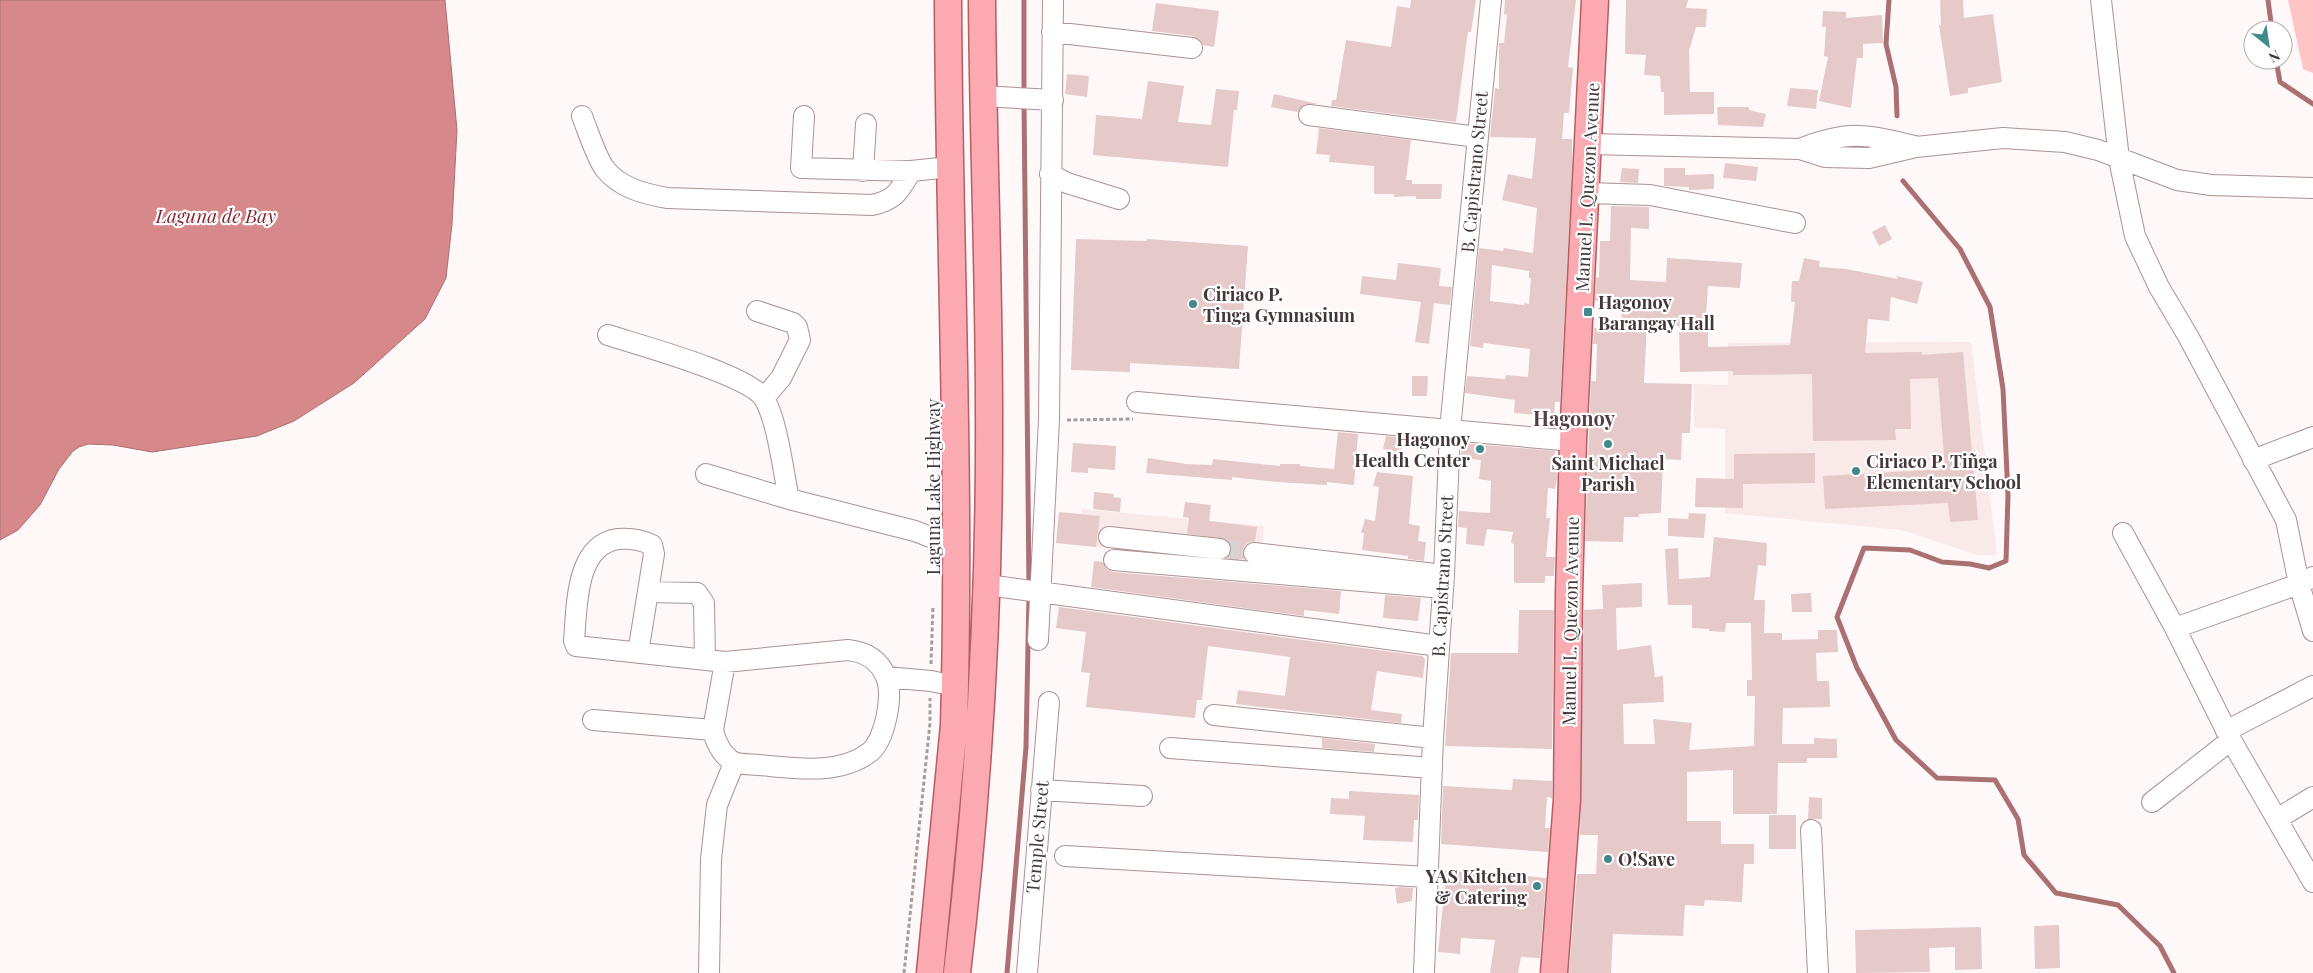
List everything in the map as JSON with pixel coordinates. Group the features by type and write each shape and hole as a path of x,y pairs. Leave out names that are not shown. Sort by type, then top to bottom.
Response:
{"main road":[{"name":"Laguna Lake Highway","path":"930,973 954,725 943,683 957,540 948,0"},
{"path":"957,973 979,726 987,585 990,410 982,96 982,0"},
{"name":"Manuel L. Quezon Avenue","path":"1554,973 1567,800 1568,594 1573,441 1587,192 1595,0"}],"street":[{"path":"1038,640 1049,419 1050,174 1046,100 1053,0"},
{"name":"B. Capistrano Street","path":"1424,973 1433,738 1450,430 1491,0"},
{"path":"2102,0 2119,159 2135,236 2159,287 2188,336 2286,520 2306,581 2313,631"},
{"path":"1052,32 1192,48"},
{"path":"982,96 1046,100"},
{"path":"1309,115 1477,137"},
{"path":"582,116 605,168 618,181 642,194 667,198 872,204 885,202 898,194 911,172"},
{"path":"804,116 801,168 911,172 950,167"},
{"path":"864,170 866,124"},
{"path":"1589,144 1800,149 1828,138 1848,135 1872,136 1916,147 2012,139 2065,142 2098,150 2177,180 2211,185 2313,188"},
{"path":"1050,174 1067,183 1119,199"},
{"path":"1587,192 1650,196 1795,223"},
{"path":"757,311 793,323 800,334 800,340 781,378 764,398"},
{"path":"608,336 743,382 764,398 773,424 789,499"},
{"path":"1137,402 1573,441"},
{"path":"2253,460 2313,437"},
{"path":"706,474 789,499 915,531 933,538 957,540"},
{"path":"2123,533 2175,628 2229,736 2313,882"},
{"path":"1109,537 1220,549"},
{"path":"638,652 654,554 652,545 644,541 623,539 608,541 595,548 586,561 578,602 574,643 576,646 725,662 855,651 862,652 871,657 886,677 888,704 884,730 872,751 859,759 829,768 793,768 734,763 723,753 714,737 713,730 725,662"},
{"path":"1254,553 1443,582"},
{"path":"1114,560 1443,582"},
{"path":"2175,628 2306,581"},
{"path":"987,585 1439,646"},
{"path":"648,592 697,593 700,596 704,603 705,659"},
{"path":"886,677 943,683"},
{"path":"2152,802 2229,736 2313,686"},
{"name":"Temple Street","path":"1027,973 1049,702"},
{"path":"1214,715 1433,738"},
{"path":"593,720 713,730"},
{"path":"1170,748 1432,768"},
{"path":"710,973 711,859 716,805 734,763"},
{"path":"1041,790 1142,796"},
{"path":"2277,819 2313,798"},
{"path":"1811,830 1818,973"},
{"path":"1065,856 1428,877"}],"path":[{"path":"1049,419 1130,420 1135,417 1137,402"},
{"name":"Laguna Lake Highway","path":"904,973 930,724 943,683 933,598"}],"shaded area":[{"path":"2288,0 2313,0 2313,73 2303,69"},
{"name":"Ciriaco P. Tiñga Elementary School","path":"1971,342 1997,555 1977,555 1901,530 1725,513 1725,429 1694,427 1694,384 1728,385 1728,343"},
{"path":"1082,509 1264,526 1261,562 1078,545"}],"water":[{"name":"Laguna de Bay","path":"0,0 445,0 457,130 452,224 446,278 425,319 354,383 294,421 257,436 152,452 113,445 88,444 79,447 73,451 59,469 40,505 18,530 0,540"}],"building":[{"path":"1411,0 1476,0 1471,32 1468,32 1456,122 1331,106 1332,100 1336,100 1346,40 1391,47 1397,6 1410,8"},
{"path":"1505,0 1576,0 1568,67 1573,68 1569,113 1564,113 1562,139 1572,139 1572,170 1560,402 1555,402 1554,416 1514,413 1515,400 1465,393 1467,376 1505,379 1506,375 1528,377 1530,349 1484,343 1483,348 1470,346 1479,248 1503,251 1504,248 1533,253 1537,208 1502,200 1508,174 1532,179 1536,138 1490,137 1495,88 1499,89 1499,43 1504,43 1507,15 1504,14","holes":["1492,265 1529,271 1529,278 1531,278 1529,304 1490,301"]},
{"path":"1626,0 1688,0 1686,8 1707,9 1706,27 1696,27 1689,51 1690,92 1714,92 1714,114 1664,115 1664,92 1661,92 1660,76 1644,75 1646,55 1625,54"},
{"path":"1940,0 1963,0 1964,18 1993,14 2002,82 1968,88 1968,93 1950,96 1939,25 1941,25"},
{"path":"1156,3 1219,11 1214,47 1203,45 1199,39 1193,36 1152,31"},
{"path":"1823,11 1846,12 1846,18 1882,15 1883,43 1863,44 1863,58 1857,58 1851,108 1819,101 1828,57 1824,56 1826,27 1822,27"},
{"path":"1067,74 1089,76 1087,97 1065,94"},
{"path":"1148,81 1184,86 1178,122 1211,125 1216,89 1239,91 1237,110 1234,110 1228,167 1093,155 1096,115 1142,119"},
{"path":"1790,88 1818,90 1816,109 1787,106"},
{"path":"1274,94 1318,104 1305,104 1298,112 1271,107"},
{"path":"1717,107 1749,107 1749,110 1766,114 1763,127 1718,125"},
{"path":"1319,128 1411,140 1406,180 1412,180 1412,184 1442,184 1441,199 1416,199 1416,196 1394,197 1394,194 1374,194 1374,166 1329,162 1330,155 1316,154"},
{"path":"1725,163 1758,167 1756,181 1723,178"},
{"path":"1622,168 1639,169 1638,183 1620,182"},
{"path":"1664,168 1685,168 1685,175 1714,174 1714,187 1713,189 1689,190 1689,187 1664,186"},
{"path":"1611,206 1649,207 1649,229 1631,228 1630,280 1666,282 1667,258 1742,263 1740,288 1708,286 1705,330 1708,330 1708,347 1790,345 1795,302 1791,302 1792,281 1799,281 1804,258 1820,261 1819,267 1846,269 1898,279 1896,276 1923,282 1917,304 1891,297 1889,321 1868,319 1865,353 1922,352 1922,355 1963,352 1978,520 1950,522 1948,503 1825,509 1823,476 1945,469 1938,378 1910,379 1911,429 1895,429 1896,440 1813,441 1812,374 1733,375 1733,371 1680,372 1679,326 1647,322 1644,383 1692,384 1690,433 1682,433 1681,460 1663,459 1661,513 1639,514 1639,517 1624,517 1623,542 1585,541 1591,381 1596,381 1597,344 1593,344 1594,328 1621,331 1622,302 1595,301 1596,277 1599,278 1600,241 1610,241"},
{"path":"1885,225 1892,239 1879,246 1872,232"},
{"path":"1076,239 1146,241 1147,239 1248,246 1239,369 1130,363 1130,372 1071,370"},
{"path":"1398,263 1441,268 1439,286 1452,287 1450,305 1434,303 1429,344 1415,342 1421,302 1360,294 1362,276 1396,280"},
{"path":"1412,376 1428,376 1427,396 1412,396"},
{"path":"1338,432 1358,434 1354,485 1327,482 1327,485 1277,482 1232,477 1232,480 1146,473 1148,458 1186,464 1212,465 1213,459 1280,466 1280,464 1300,464 1300,466 1334,469"},
{"path":"1386,436 1405,438 1401,453 1383,449"},
{"path":"1073,443 1116,446 1115,470 1088,468 1088,473 1071,472"},
{"path":"1461,443 1555,451 1554,471 1557,471 1557,478 1555,489 1548,488 1546,518 1550,518 1546,557 1555,557 1554,576 1545,576 1545,583 1514,583 1514,544 1511,543 1513,532 1487,529 1484,546 1466,544 1467,528 1458,527 1459,511 1490,513 1491,481 1479,479 1481,460 1461,458"},
{"path":"1815,453 1815,483 1743,484 1743,508 1695,507 1696,478 1734,479 1734,454"},
{"path":"1377,472 1413,476 1409,524 1420,526 1418,541 1426,542 1424,561 1408,559 1408,556 1362,550 1364,533 1361,533 1365,519 1375,521 1379,487 1373,486"},
{"path":"1094,492 1114,494 1113,497 1121,498 1120,512 1093,509"},
{"path":"1185,502 1211,505 1209,521 1257,527 1255,541 1249,542 1244,546 1242,552 1244,559 1228,558 1232,550 1227,539 1187,534 1189,518 1183,517"},
{"path":"1059,512 1100,516 1096,547 1056,543"},
{"path":"1689,513 1706,514 1704,538 1668,536 1668,518 1688,519"},
{"path":"1714,537 1767,543 1766,566 1758,565 1754,600 1765,600 1764,633 1782,633 1782,640 1818,639 1818,630 1837,630 1838,652 1816,653 1817,681 1829,681 1830,707 1783,708 1782,744 1814,744 1814,738 1837,739 1837,758 1807,758 1807,763 1778,763 1777,814 1733,814 1733,770 1687,772 1687,821 1721,821 1721,844 1754,844 1754,864 1744,864 1742,902 1705,900 1704,906 1685,905 1683,936 1613,934 1611,973 1569,973 1577,874 1596,874 1598,835 1580,835 1584,610 1603,609 1602,585 1642,583 1642,607 1616,608 1617,650 1651,645 1655,677 1663,676 1664,702 1623,704 1624,744 1655,744 1653,719 1692,723 1689,750 1754,746 1755,696 1747,696 1747,680 1752,680 1751,623 1726,623 1725,632 1692,628 1692,605 1668,605 1665,549 1678,548 1679,579 1710,577"},
{"path":"1094,561 1103,562 1107,569 1113,572 1341,591 1339,614 1304,610 1304,616 1091,587"},
{"path":"1811,593 1812,612 1792,612 1791,594"},
{"path":"1385,595 1421,598 1418,621 1383,618"},
{"path":"1059,607 1422,656 1425,659 1423,678 1377,671 1371,710 1402,714 1401,723 1236,704 1238,690 1285,696 1290,657 1208,646 1202,700 1197,700 1195,718 1086,707 1090,673 1081,672 1086,632 1056,628"},
{"path":"1519,610 1554,610 1552,749 1445,746 1451,653 1518,653"},
{"path":"1322,738 1375,744 1374,752 1322,748"},
{"path":"1513,779 1552,781 1552,798 1547,797 1545,828 1550,828 1548,852 1441,844 1443,786 1512,790"},
{"path":"1349,791 1419,795 1418,820 1414,820 1413,842 1363,840 1365,816 1330,814 1331,798 1349,799"},
{"path":"1809,797 1822,798 1822,819 1808,819"},
{"path":"1769,815 1796,815 1796,849 1769,849"},
{"path":"1440,870 1464,872 1465,870 1546,878 1540,958 1521,957 1518,973 1490,973 1495,940 1461,938 1460,954 1438,952 1445,885 1439,884"},
{"path":"1395,888 1413,888 1412,901 1397,904"},
{"path":"2059,925 2060,968 2035,969 2034,926"},
{"path":"1981,927 1982,969 1955,970 1955,947 1929,948 1930,972 1856,973 1855,930"}],"waterway":[{"path":"1024,0 1024,93"},
{"path":"1889,0 1886,44 1896,87 1897,116"},
{"path":"2268,0 2271,20"},
{"path":"2278,70 2280,82 2313,104"},
{"path":"1024,102 1029,586"},
{"path":"1903,181 1960,249 1990,307 2003,389 2008,495 2006,561 1989,568 1970,564 1942,562 1910,550 1864,548 1837,617 1857,668 1896,740 1937,778 1995,780 2018,819 2024,855 2056,893 2118,905 2160,946 2174,973"},
{"path":"1007,973 1026,747 1029,594"}],"tunnel":[{"path":"1220,549 1254,553"}],"place":[{"name":"Ciriaco P. Tinga Gymnasium","path":"1193,304"},
{"name":"Hagonoy Barangay Hall","path":"1588,312"},
{"name":"Saint Michael Parish","path":"1608,444"},
{"name":"Hagonoy Health Center","path":"1480,449"},
{"name":"Ciriaco P. Tiñga Elementary School","path":"1856,471"},
{"name":"O!Save","path":"1608,859"},
{"name":"YAS Kitchen & Catering","path":"1537,886"}],"district":[{"name":"Hagonoy","path":"1574,417"}]}
